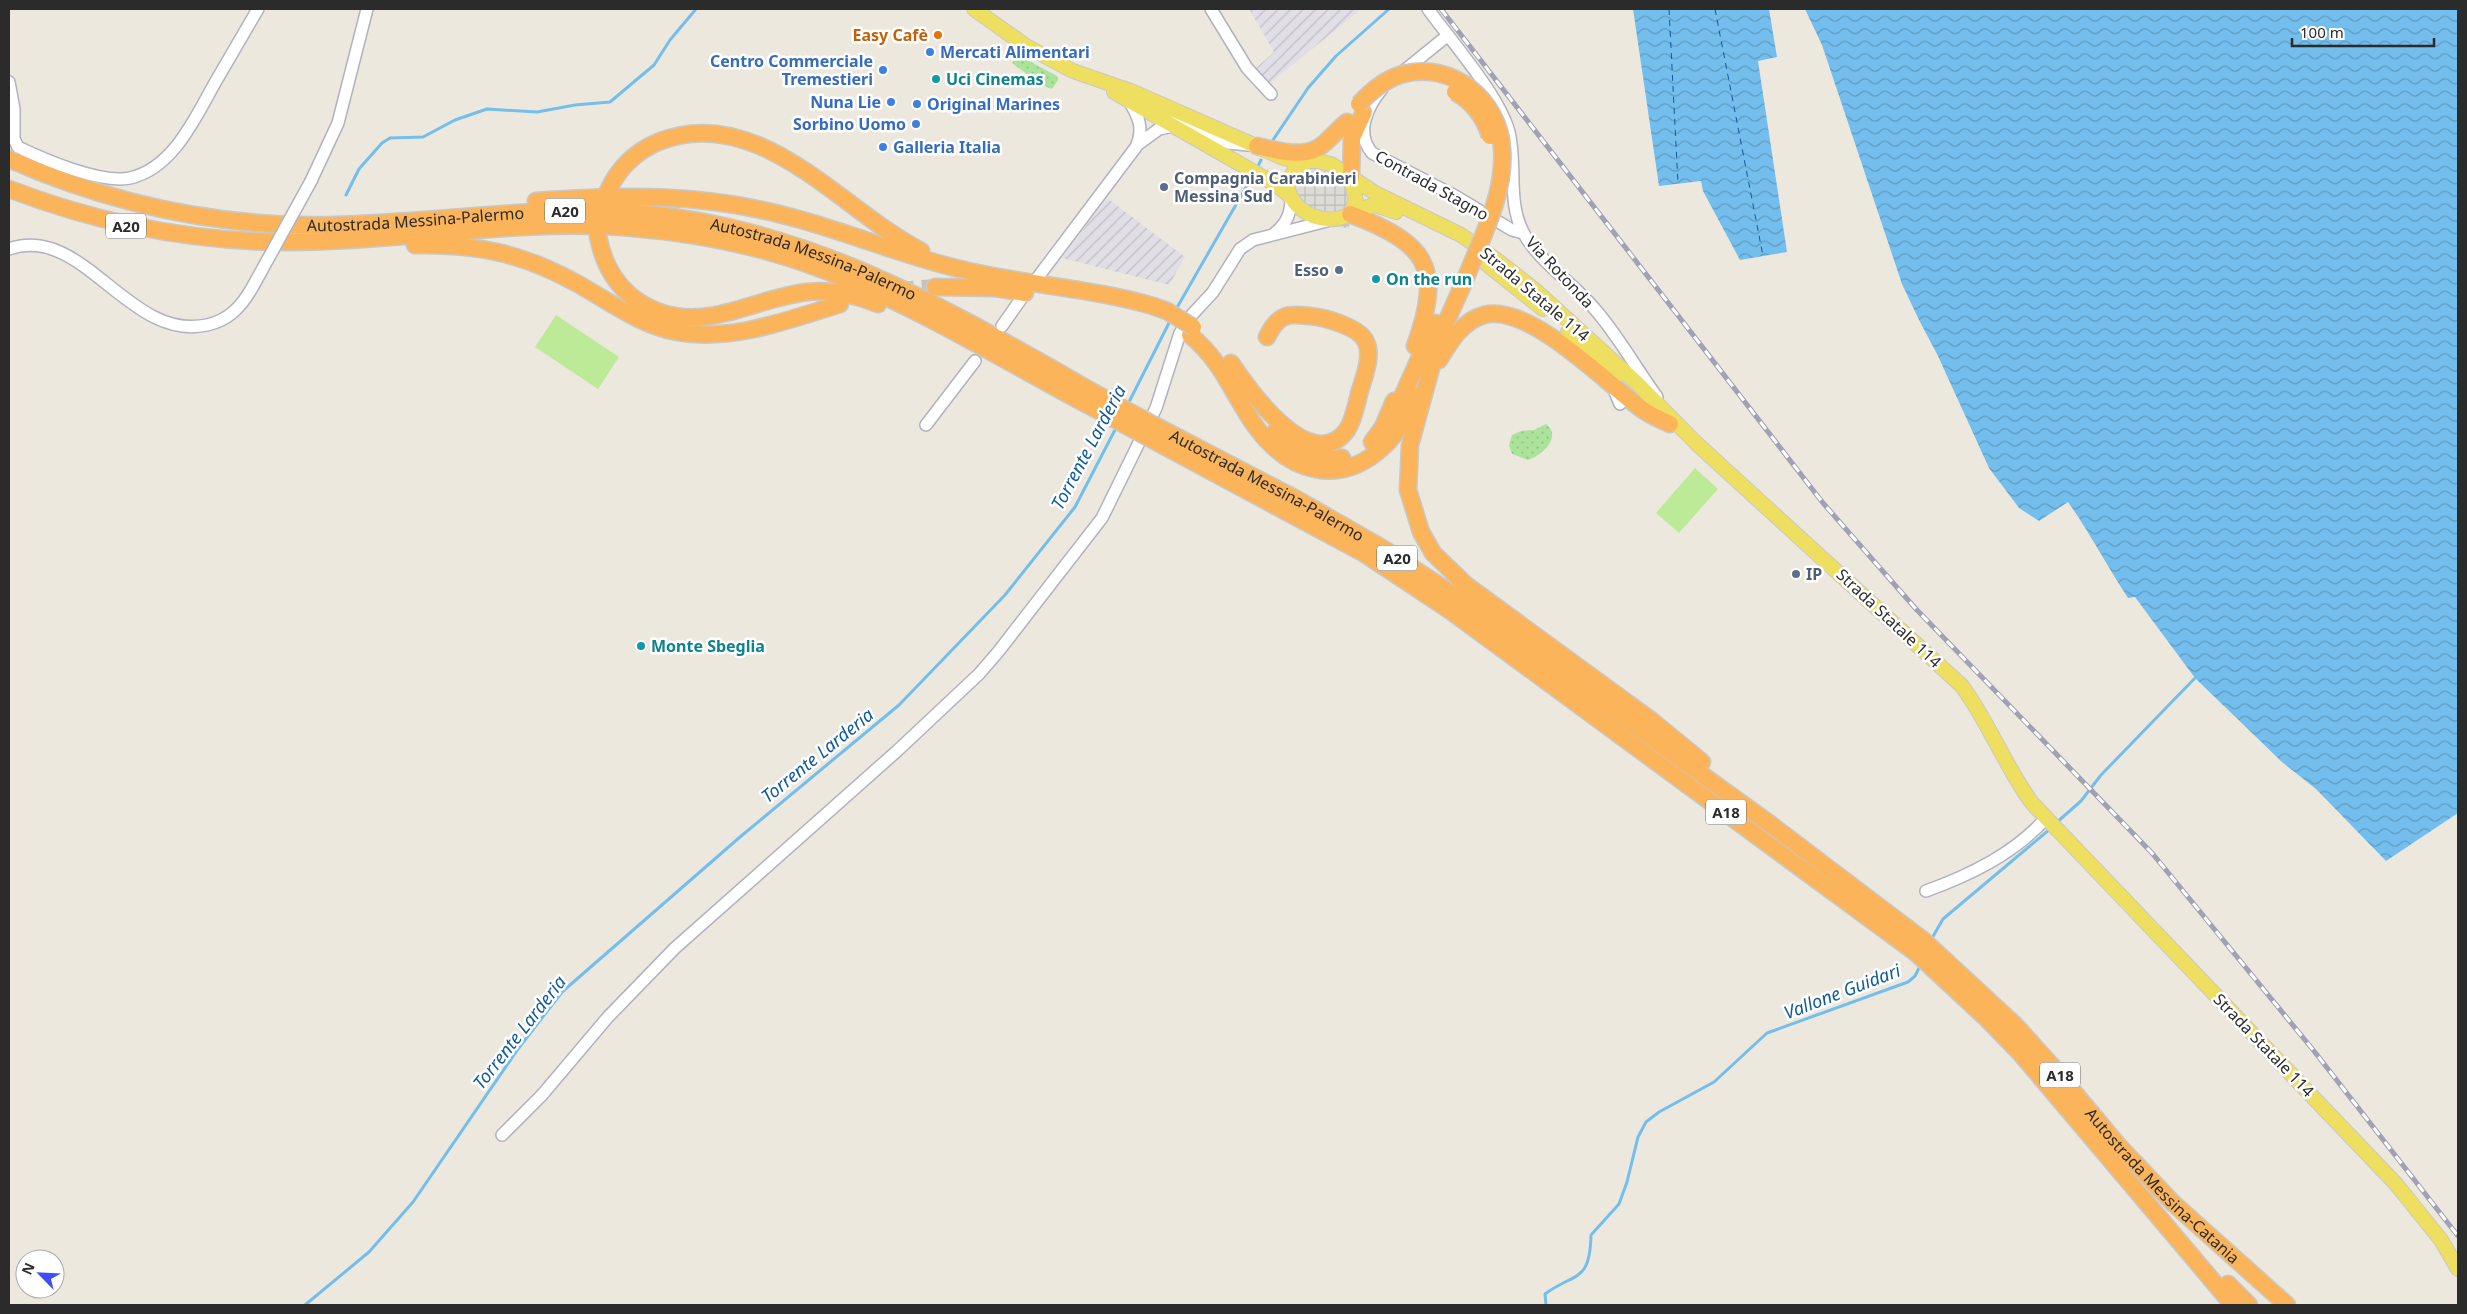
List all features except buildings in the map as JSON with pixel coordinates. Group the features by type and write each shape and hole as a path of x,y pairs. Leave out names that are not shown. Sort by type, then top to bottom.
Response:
{"highway":[{"path":"935,287 995,288 1122,307 1167,311 1192,331 1219,348 1240,378 1252,401 1284,441 1308,455 1326,459 1343,458 1360,452 1392,420 1491,214 1501,175 1501,136 1488,105 1472,90 1462,83 1439,75 1418,72 1402,74 1382,83 1347,122 1321,146 1312,151 1294,153 1257,146"},
{"path":"1351,178 1352,138 1361,108"},
{"path":"1312,161 1332,148 1347,122"},
{"path":"608,191 620,170 630,159 653,144 679,135 692,134 714,134 735,138 764,149 800,168 891,234 950,266"},
{"name":"Autostrada Messina-Palermo","path":"9,159 91,192 135,204 184,214 255,223 296,225 386,222 514,212 588,211 646,214 727,226 814,250 888,281 972,324 1084,398"},
{"name":"Autostrada Messina-Palermo","path":"9,189 63,209 145,230 223,240 316,242 506,228 587,225 665,231 723,240 763,250 846,279 889,298 1151,432 1298,500 1382,548 1458,598 1620,724"},
{"path":"386,222 435,209 590,197 679,197 715,201 782,214 950,266 1022,282 1124,298 1151,310"},
{"path":"1352,213 1382,226 1409,244 1424,267 1428,283 1428,300 1420,332 1392,407 1372,442"},
{"path":"598,236 606,264 616,281 636,300 663,314 680,317 709,317 808,292 851,295 898,312 1039,388 1084,398"},
{"path":"316,242 350,249 431,245 488,248 523,258 549,270 647,323 688,334 718,334 744,330 840,304"},
{"path":"1460,277 1440,336 1410,445 1407,475 1408,490 1415,517 1433,553 1466,585 1652,721 1720,777 1770,824"},
{"path":"1192,331 1220,367 1255,426 1271,444 1299,465 1316,469 1350,468 1368,459 1383,447 1398,430 1430,373 1456,335 1471,321 1484,315 1503,314 1520,318 1556,332 1613,386 1644,411 1672,421"},
{"path":"1240,378 1286,428 1303,440 1319,444 1334,440 1346,430 1354,416 1368,356 1366,341 1358,333 1316,316 1283,316 1273,325 1267,337"},
{"path":"1556,332 1620,404"},
{"name":"A18","path":"1620,724 1770,824 1935,959"},
{"name":"A18","path":"1620,724 1919,946"},
{"name":"Autostrada Messina-Catania","path":"1935,959 2021,1054 2233,1305"},
{"name":"Autostrada Messina-Catania","path":"1935,959 2015,1025 2118,1145 2173,1203 2287,1305"},
{"path":"2158,1216 2249,1305"},
{"path":"2228,1253 2277,1305"},
{"path":"2228,1253 2299,1305"}],"main road":[{"path":"974,9 1026,46 1094,80 1129,101 1156,108 1290,160 1332,164 1351,178 1356,193 1352,213 1329,220 1307,214 1275,184 1174,126 1156,108 1130,91 1094,80"},
{"path":"1290,197 1288,186 1292,173 1301,164 1312,161"},
{"name":"Strada Statale 114","path":"1351,178 1384,198 1453,231 1486,252 1535,290 1672,421 1962,686 1982,716 2022,789 2051,824 2396,1184 2441,1240 2458,1269"},
{"name":"Strada Statale 114","path":"1352,213 1370,206 1380,206 1457,243 1482,260 1556,332 1611,364"}],"street":[{"path":"9,82 14,110 14,139 18,146 91,174 115,179 132,178 162,160 183,137 258,9"},
{"path":"9,248 36,247 66,254 153,317 179,327 197,327 227,318 239,308 252,288 311,181 338,123 366,9"},
{"path":"1211,9 1247,68 1271,94"},
{"name":"Via Rotonda","path":"1428,9 1494,99 1504,116 1510,140 1516,212 1523,233 1536,250 1580,292 1602,318 1627,352 1672,421"},
{"name":"Contrada Stagno","path":"1444,32 1436,48 1402,71 1378,94 1370,106 1365,121 1366,143 1378,156 1455,196 1512,230 1523,233"},
{"path":"1129,101 1140,120 1143,135"},
{"path":"1035,281 1136,146 1156,108"},
{"path":"1143,135 1174,126"},
{"path":"1275,233 1282,228 1289,216 1290,197"},
{"path":"502,1135 542,1095 608,1017 675,948 897,751 979,674 998,652 1102,518 1156,408 1176,341 1188,318 1213,292 1244,245 1275,233 1329,220"},
{"path":"1002,326 1021,299"},
{"path":"1602,318 1616,347 1611,364 1613,386 1620,404"},
{"path":"1611,364 1627,352"},
{"path":"926,425 975,361"},
{"path":"1926,891 1966,875 2051,824"}],"shaded area":[{"path":"1249,9 1361,9 1269,84 1256,68 1274,52"},
{"path":"1302,157 1360,185 1362,208 1350,221 1349,228 1326,226 1307,220 1286,175"},
{"path":"1107,198 1185,257 1169,285 1062,258"}],"green space":[{"path":"1018,55 1057,76 1058,80 1052,89 1042,85 1012,63"},
{"path":"556,315 619,357 598,389 535,347"},
{"path":"1546,424 1551,429 1551,440 1539,455 1528,460 1512,454 1509,445 1512,435 1521,431 1534,430"},
{"path":"1695,468 1718,489 1679,533 1656,513"}],"water":[{"path":"1633,9 1769,9 1777,57 1758,61 1787,252 1740,260 1703,191 1701,181 1659,186"},
{"path":"1805,9 2458,9 2458,813 2386,861 2316,789 2282,762 2195,678 2135,597 2128,598 2068,502 2039,521 2019,508 1989,468 1938,356 1902,284 1822,45"}],"waterway":[{"path":"346,195 359,169 382,143 390,138 423,137 455,120 487,109 537,112 575,105 610,102 654,65 670,40 696,9"},
{"name":"Torrente Larderia","path":"1271,143 1308,88 1336,56 1389,9"},
{"name":"Torrente Larderia","path":"1256,170 1261,160"},
{"name":"Torrente Larderia","path":"1175,311 1253,175"},
{"name":"Torrente Larderia","path":"1128,404 1171,319"},
{"name":"Torrente Larderia","path":"305,1305 369,1252 413,1202 518,1049 562,992 740,837 899,705 1005,595 1075,507 1117,426"},
{"name":"Vallone Guidari","path":"2056,823 2081,801 2101,775 2195,678"},
{"name":"Vallone Guidari","path":"1931,940 1943,919 2050,829"},
{"name":"Vallone Guidari","path":"1546,1305 1545,1294 1579,1274 1584,1269 1588,1261 1591,1235 1619,1204 1627,1182 1638,1137 1646,1122 1659,1112 1714,1082 1767,1033 1908,982 1915,976 1921,964"}],"ferry route":[{"path":"1669,9 1678,184"},
{"path":"1715,9 1763,256"}],"tunnel":[{"path":"898,290 935,287"}],"railway":[{"path":"1441,9 1823,503 1916,609 2152,853 2314,1051 2458,1236"}],"place":[{"name":"Easy Cafè","path":"938,35"},
{"name":"Mercati Alimentari","path":"930,52"},
{"name":"Centro Commerciale Tremestieri","path":"883,70"},
{"name":"Uci Cinemas","path":"936,79"},
{"name":"Nuna Lie","path":"891,102"},
{"name":"Original Marines","path":"917,104"},
{"name":"Sorbino Uomo","path":"916,124"},
{"name":"Galleria Italia","path":"883,147"},
{"name":"Compagnia Carabinieri Messina Sud","path":"1164,187"},
{"name":"Esso","path":"1339,270"},
{"name":"On the run","path":"1376,279"},
{"name":"IP","path":"1796,574"},
{"name":"Monte Sbeglia","path":"641,646"}]}
